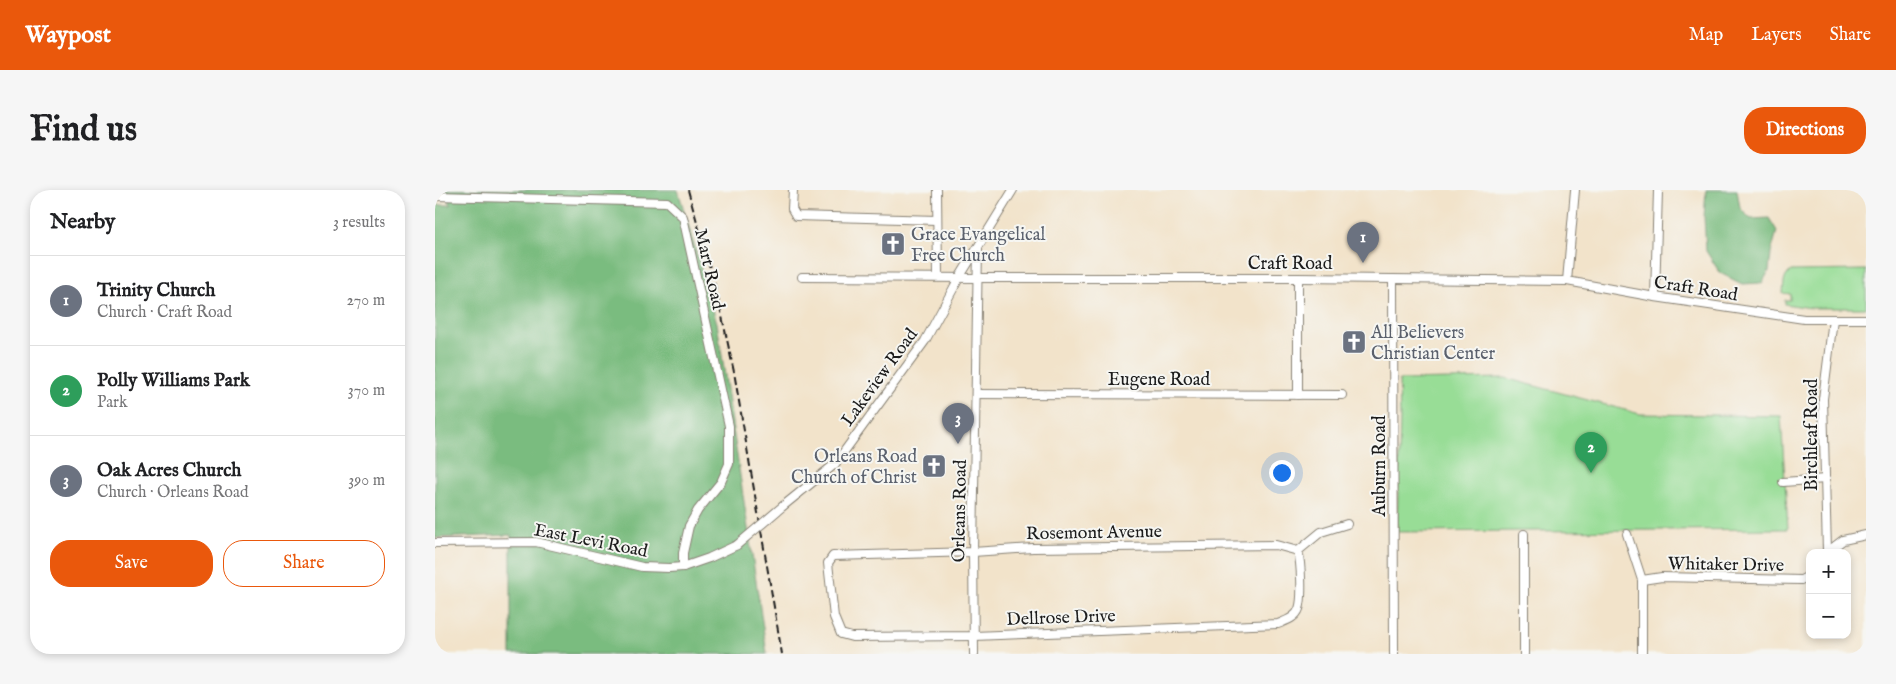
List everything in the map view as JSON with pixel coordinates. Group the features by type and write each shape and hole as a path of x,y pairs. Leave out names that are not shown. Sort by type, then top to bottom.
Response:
{"street":[{"path":"793,190 792,209 797,216 937,220"},
{"path":"937,190 938,278"},
{"name":"Lakeview Road","path":"737,545 835,464 925,341 959,278 1013,190"},
{"path":"1567,281 1575,190"},
{"path":"1655,297 1658,190"},
{"name":"Mart Road","path":"435,196 667,202 683,217 729,426 729,464 721,482 698,510 689,526 683,552 683,567"},
{"path":"978,248 978,278"},
{"name":"Craft Road","path":"802,276 1567,281 1655,297 1804,319 1866,319"},
{"name":"Orleans Road","path":"974,654 973,552 978,278"},
{"path":"1298,278 1298,395"},
{"name":"Auburn Road","path":"1393,279 1394,654"},
{"name":"Birchleaf Road","path":"1826,549 1823,399 1833,319"},
{"name":"Eugene Road","path":"976,394 1342,395"},
{"path":"1783,482 1826,479"},
{"path":"1299,551 1321,532 1347,524"},
{"path":"1524,534 1524,654"},
{"path":"1627,534 1642,580 1643,654"},
{"path":"1830,549 1843,540 1866,535"},
{"name":"East Levi Road","path":"435,543 536,542 642,567 683,567 737,545"},
{"name":"Rosemont Avenue","path":"833,556 973,552 1033,548 1275,545 1299,551"},
{"name":"Dellrose Drive","path":"833,556 828,563 834,617 841,634 852,637 974,636 1277,624 1291,619 1299,610 1301,568 1299,551"},
{"name":"Whitaker Drive","path":"1642,580 1662,577 1801,580 1806,577"}],"green space":[{"path":"445,190 678,190 717,323 767,654 511,654 511,535 435,538 435,205 451,205"},
{"path":"1706,190 1737,190 1740,208 1751,219 1769,218 1777,231 1771,253 1769,271 1762,283 1742,284 1720,273 1706,251 1704,217"},
{"path":"1866,270 1866,308 1811,308 1785,304 1785,300 1790,300 1790,294 1783,293 1785,278 1791,271"},
{"path":"1505,378 1640,414 1781,416 1788,529 1397,532 1399,380"}],"railway":[{"path":"688,190 717,293 734,372 782,654"}],"place":[{"name":"Grace Evangelical Free Church","path":"893,244"},
{"name":"Trinity Church","path":"1363,263"},
{"name":"All Believers Christian Center","path":"1354,342"},
{"name":"Oak Acres Church","path":"958,444"},
{"name":"Orleans Road Church of Christ","path":"934,466"},
{"name":"Polly Williams Park","path":"1591,473"}]}
